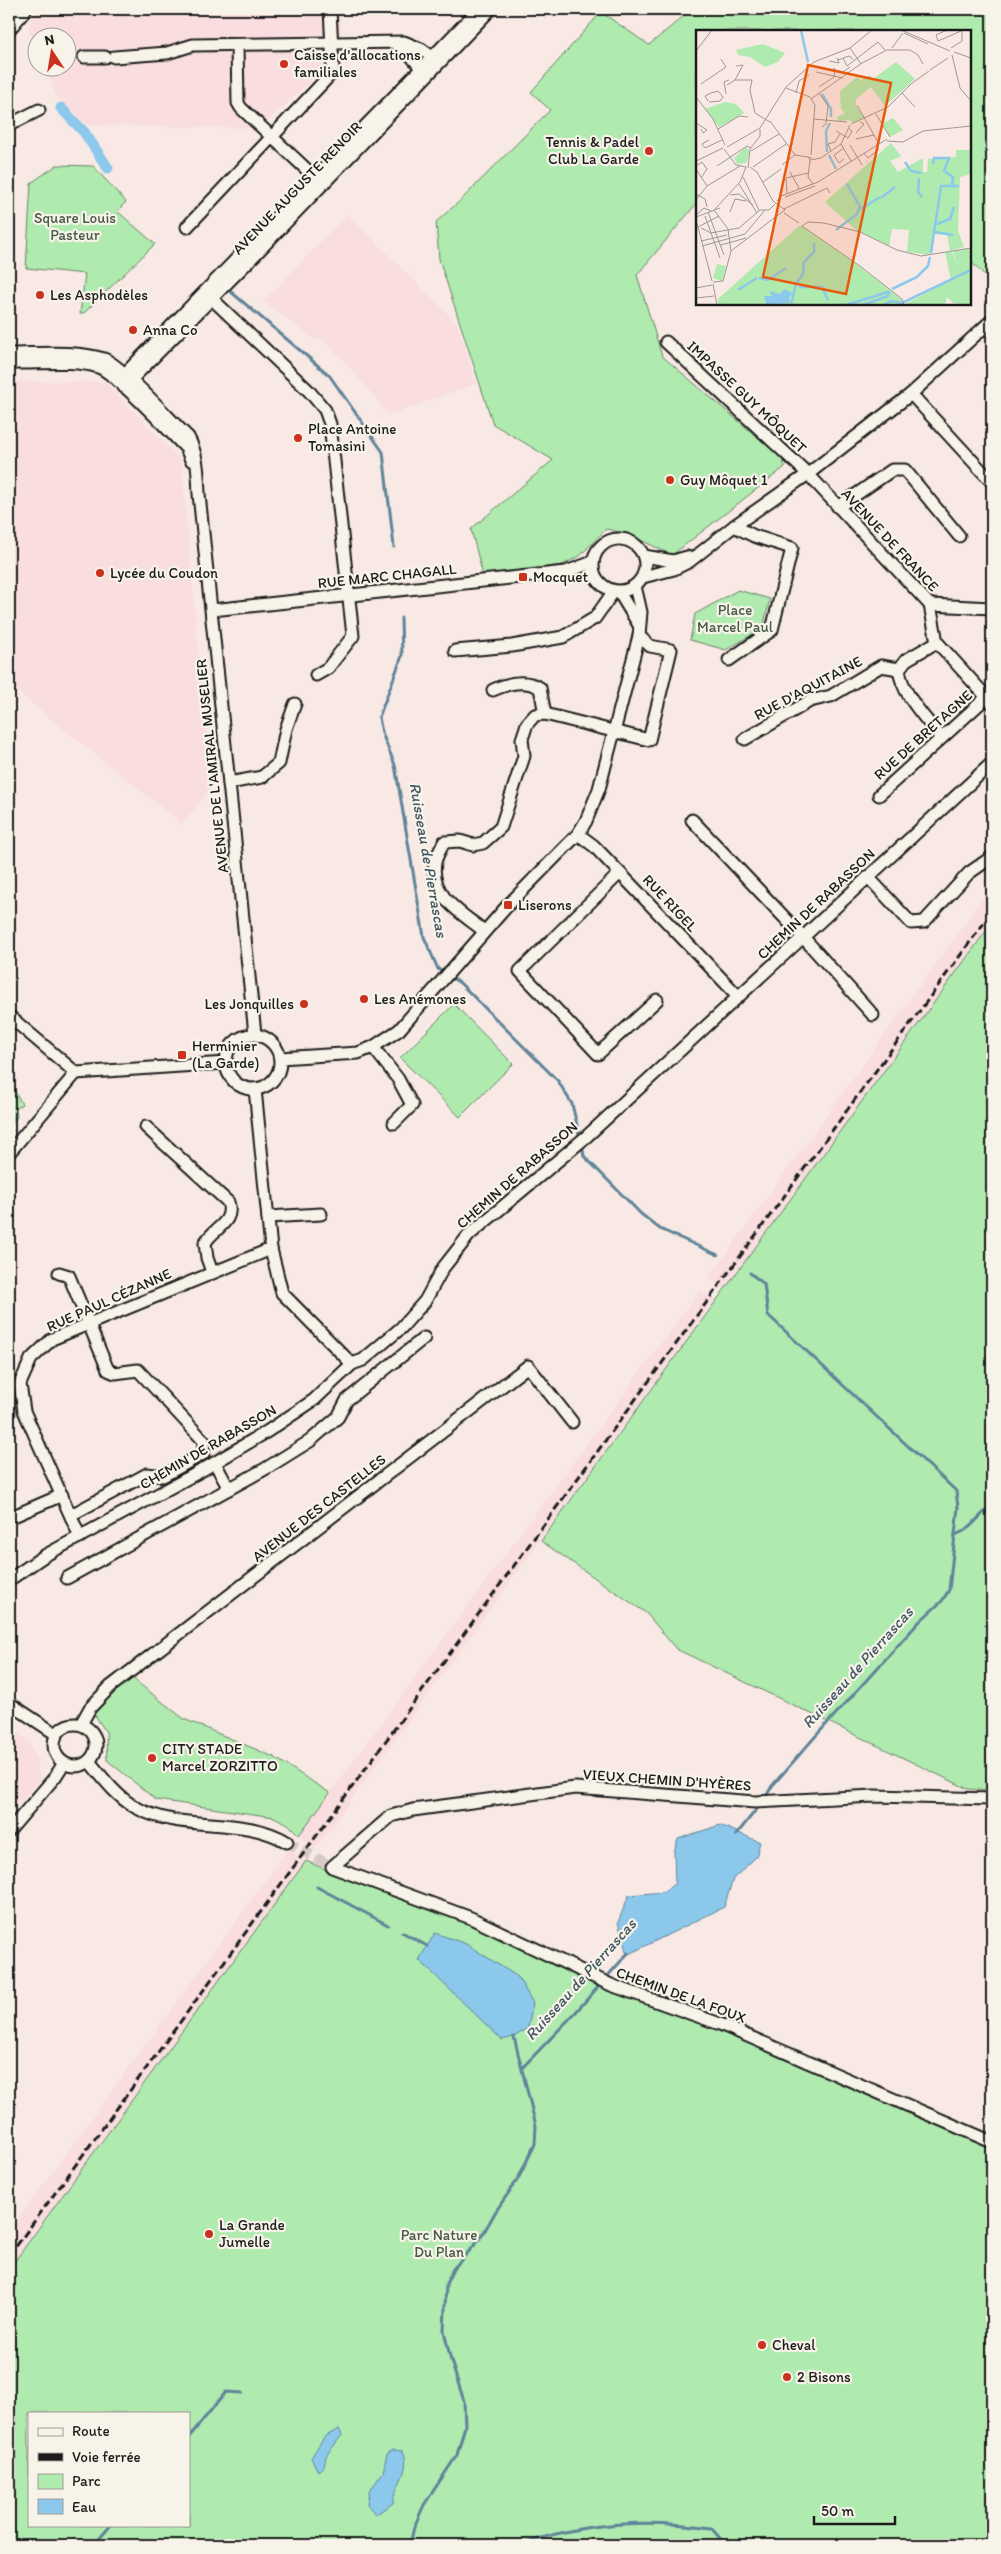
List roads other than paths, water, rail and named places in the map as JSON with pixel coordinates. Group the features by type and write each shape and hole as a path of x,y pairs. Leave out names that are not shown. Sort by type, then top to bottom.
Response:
{"main road":[{"path":"9,26 23,9"}],"street":[{"path":"187,226 331,74 330,9"},
{"name":"AVENUE AUGUSTE RENOIR","path":"436,59 479,9"},
{"name":"AVENUE AUGUSTE RENOIR","path":"124,381 423,72 491,9"},
{"path":"392,42 408,52 423,72"},
{"path":"84,57 167,53 193,44 392,42 409,44 436,59"},
{"path":"237,45 238,103 272,138 319,181"},
{"path":"9,125 39,110"},
{"path":"208,296 310,391 325,410 333,443 352,636 328,668 316,675"},
{"path":"643,576 674,569 690,561 696,554 808,474 911,394 992,320"},
{"name":"IMPASSE GUY MÔQUET","path":"666,342 808,474"},
{"path":"9,354 94,357 106,360 124,381"},
{"path":"9,363 90,365 106,370 124,381"},
{"name":"AVENUE DE L'AMIRAL MUSELIER","path":"124,381 191,443 197,461 256,1034"},
{"path":"911,394 992,482"},
{"path":"838,507 892,470 905,470 959,536"},
{"name":"AVENUE DE FRANCE","path":"808,474 930,605 937,642"},
{"path":"729,660 772,630 792,548 754,536 734,526"},
{"path":"455,651 512,646 563,637 595,618 616,592 635,586 646,570 644,556 635,544 628,540 612,540 599,548 593,562 595,576 602,586 616,592 630,606 639,631 650,646 671,650 648,740 545,714 535,715 527,724 522,739 524,756 501,827 484,843 473,845 460,841 444,842 435,863 434,883 443,897 484,931"},
{"path":"644,556 673,561 696,554"},
{"name":"RUE MARC CHAGALL","path":"566,572 593,562"},
{"name":"RUE MARC CHAGALL","path":"212,610 566,572 595,576"},
{"path":"280,1058 340,1056 358,1053 373,1047 399,1030 484,931 578,834 586,821 600,788 639,631 640,603 635,586"},
{"path":"930,605 992,608"},
{"path":"941,738 915,704 900,680 899,669 906,660 937,642 989,700"},
{"name":"RUE D'AQUITAINE","path":"745,739 810,701 831,696 881,666 899,669"},
{"path":"493,690 506,684 521,682 535,685 540,688 545,714"},
{"name":"RUE DE BRETAGNE","path":"879,795 941,738 989,700"},
{"path":"229,783 262,777 279,763 286,729 295,704"},
{"name":"CHEMIN DE RABASSON","path":"9,1580 44,1556 268,1432 314,1400 352,1364 363,1360 401,1328 419,1308 443,1268 469,1234 588,1134 738,996 749,989 802,936 992,763"},
{"path":"692,820 802,936 873,1015"},
{"name":"RUE RIGEL","path":"578,834 594,846 738,996"},
{"path":"868,876 911,923 924,922 969,873 992,857"},
{"path":"620,873 520,970 598,1054 657,1000"},
{"path":"9,1016 76,1073 226,1063"},
{"path":"256,1034 263,1036 275,1045 280,1058 277,1076 271,1082 255,1089 241,1086 235,1082 227,1070 226,1063 229,1048 240,1038 256,1034"},
{"path":"373,1047 398,1079 412,1105 394,1123"},
{"path":"9,1153 76,1073"},
{"path":"255,1089 271,1249 282,1293 352,1364"},
{"path":"146,1127 228,1202 231,1209 227,1221 205,1243 206,1258 212,1272"},
{"path":"268,1217 321,1214"},
{"name":"RUE PAUL CÉZANNE","path":"80,1537 24,1411 20,1384 31,1359 52,1339 271,1249"},
{"path":"59,1273 69,1276 108,1370 115,1372 138,1370 204,1441 203,1454 163,1476 147,1474 70,1515"},
{"path":"67,1578 229,1489 310,1441 338,1417 347,1400 424,1338"},
{"name":"AVENUE DES CASTELLES","path":"81,1724 90,1708 110,1687 528,1366 572,1422"},
{"path":"215,1463 229,1489"},
{"path":"16,1515 62,1495"},
{"path":"9,1703 56,1734"},
{"path":"81,1724 91,1731 96,1741 95,1752 89,1761 79,1766 64,1763 54,1750 56,1734 65,1726 81,1724"},
{"path":"89,1761 124,1799 147,1813 180,1820 256,1830 286,1841"},
{"path":"9,1831 55,1777 64,1763"},
{"name":"VIEUX CHEMIN D'HYÈRES","path":"332,1867 391,1816 413,1810 575,1788 755,1802 874,1796 992,1799"},
{"name":"CHEMIN DE LA FOUX","path":"332,1867 471,1918 611,1986 720,2024 992,2142"}],"water":[{"path":"720,1825 760,1842 756,1857 733,1879 724,1907 627,1955 618,1922 629,1895 664,1892 675,1883 674,1852 678,1839"},
{"path":"435,1933 466,1944 518,1977 533,2003 528,2028 514,2037 502,2040 419,1960"},
{"path":"339,2429 342,2435 326,2456 324,2466 318,2471 311,2458 324,2437"},
{"path":"393,2450 403,2451 406,2464 393,2503 375,2515 367,2505 369,2492 383,2472 387,2454"}],"waterway":[{"name":"Ruisseau de Pierrascas","path":"61,108 84,132 108,168"},
{"name":"Ruisseau de Pierrascas","path":"230,291 329,375 383,452 394,547"},
{"name":"Ruisseau de Pierrascas","path":"401,618 402,656 379,717 382,733 395,765 424,937 438,969 460,983 558,1081 572,1104 580,1138"},
{"name":"Ruisseau de Pierrascas","path":"582,1144 584,1156 641,1214 660,1229 718,1255"},
{"name":"Ruisseau de Pierrascas","path":"750,1273 764,1284 768,1315 956,1491 958,1507 949,1590 942,1601 920,1621 814,1738 772,1786 765,1798"},
{"path":"955,1535 971,1526 992,1506"},
{"name":"Ruisseau de Pierrascas","path":"736,1835 760,1805"},
{"path":"317,1887 388,1925"},
{"path":"402,1932 427,1946"},
{"name":"Ruisseau de Pierrascas","path":"522,2068 575,2013 628,1953"},
{"path":"410,2545 414,2527 424,2505 457,2455 465,2426 464,2401 451,2361 444,2331 446,2284 453,2269 480,2239 518,2179 535,2144 536,2126 514,2037"},
{"path":"190,2436 226,2392 242,2393"},
{"path":"522,2545 567,2531 615,2524 640,2523 711,2528 726,2545"},
{"path":"94,2545 110,2526"}],"tunnel":[{"path":"287,1842 332,1867"}],"railway":[{"path":"9,2256 992,912"}],"place":[{"name":"Caisse d'allocations familiales","path":"284,64"},
{"name":"Tennis & Padel Club La Garde","path":"649,151"},
{"name":"Les Asphodèles","path":"40,295"},
{"name":"Anna Co","path":"133,330"},
{"name":"Place Antoine Tomasini","path":"298,438"},
{"name":"Guy Môquet 1","path":"670,480"},
{"name":"Lycée du Coudon","path":"100,573"},
{"name":"Mocquet","path":"523,577"},
{"name":"Liserons","path":"508,905"},
{"name":"Les Anémones","path":"364,999"},
{"name":"Les Jonquilles","path":"304,1004"},
{"name":"Herminier (La Garde)","path":"182,1055"},
{"name":"CITY STADE Marcel ZORZITTO","path":"152,1758"},
{"name":"La Grande Jumelle","path":"209,2234"},
{"name":"Cheval","path":"762,2345"},
{"name":"2 Bisons","path":"787,2377"}],"park label":[{"name":"Square Louis Pasteur","path":"75,226"},
{"name":"Place Marcel Paul","path":"735,618"},
{"name":"Parc Nature Du Plan","path":"439,2244"}]}
